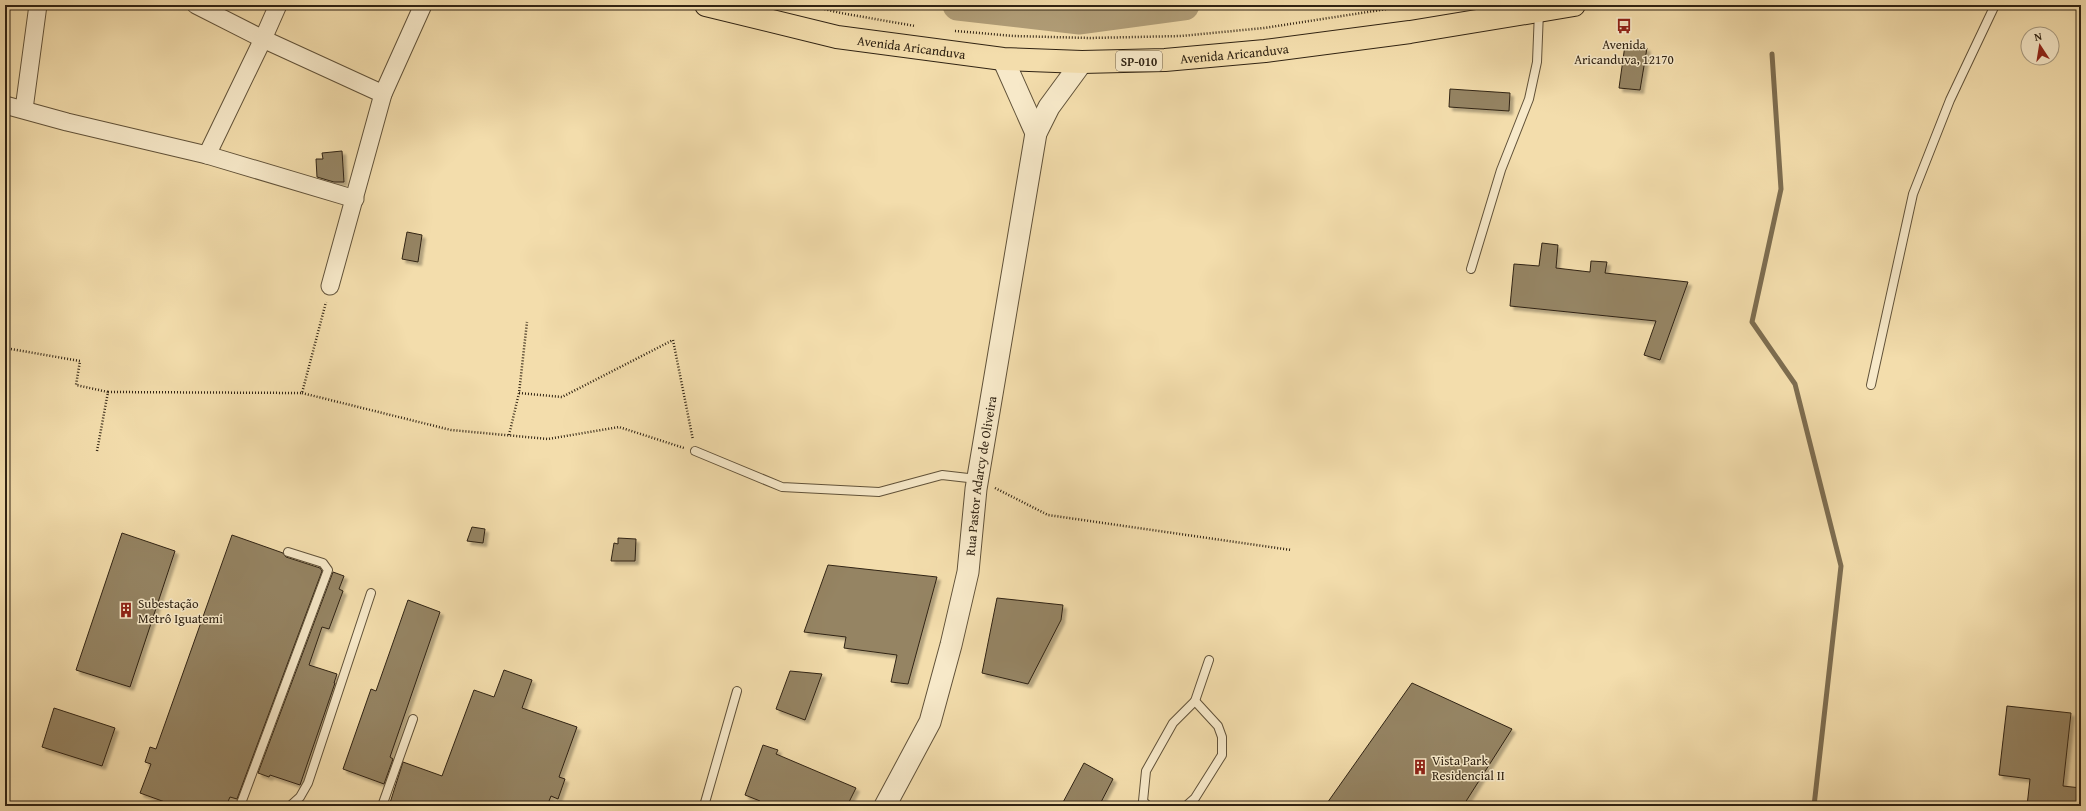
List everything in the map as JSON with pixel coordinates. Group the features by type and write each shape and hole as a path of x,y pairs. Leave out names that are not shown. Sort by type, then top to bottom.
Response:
{"highway":[{"name":"Avenida Aricanduva","path":"706,5 837,37 1003,59 1082,62 1165,60 1265,52 1410,32 1574,5"}],"street":[{"path":"24,109 38,5"},
{"path":"196,5 263,39 383,94"},
{"path":"207,156 278,5"},
{"path":"330,286 383,94 423,5"},
{"path":"1003,59 1036,133"},
{"name":"Rua Pastor Adarcy de Oliveira","path":"885,806 930,722 951,645 968,572 978,479 1036,133 1049,107 1082,62"},
{"path":"5,105 67,122 207,156 355,199"}],"lane":[{"path":"1870,384 1913,194 1950,100 1995,5"},
{"path":"1471,269 1501,170 1529,99 1537,62 1540,10"},
{"path":"695,452 782,487 880,492 942,475 978,479"},
{"path":"240,806 328,570 323,563 288,552"},
{"path":"290,806 300,796 308,783 371,594"},
{"path":"1148,806 1143,800 1146,771 1173,723 1195,700 1209,660"},
{"path":"704,806 737,691"},
{"path":"1186,806 1195,798 1222,755 1222,737 1218,726 1195,700"},
{"path":"382,806 413,718"}],"path":[{"path":"807,5 841,14 922,27"},
{"path":"952,31 1022,36 1090,38 1181,36 1264,28 1413,5"},
{"path":"302,393 330,286"},
{"path":"509,435 519,393 527,322"},
{"path":"5,348 80,361 76,385 108,392 302,393 451,430 548,439 619,427 695,452 673,340 562,397 519,393"},
{"path":"97,451 108,392"},
{"path":"978,479 1048,515 1292,550"}],"building":[{"path":"1625,45 1647,48 1640,90 1619,88"},
{"path":"1450,89 1510,93 1509,111 1449,107"},
{"path":"342,151 344,182 334,182 317,177 316,159 323,159 322,153"},
{"path":"407,232 422,235 418,262 402,259"},
{"path":"1542,243 1558,245 1556,268 1590,272 1591,261 1607,262 1605,273 1688,282 1660,360 1644,355 1656,321 1510,306 1514,264 1539,266"},
{"path":"472,527 485,529 483,543 467,541"},
{"name":"Subestação Metrô Iguatemi","path":"122,533 175,551 130,687 76,670"},
{"path":"232,535 283,553 286,557 320,568 322,571 237,799 230,797 226,806 176,806 140,793 151,764 145,762 150,747 156,749"},
{"path":"618,538 636,539 635,561 611,561 614,543 618,544"},
{"path":"828,565 937,577 908,684 891,682 897,655 844,648 846,637 804,632"},
{"path":"333,572 344,576 339,589 343,591 329,629 322,627 309,665 337,674 300,785 270,775 269,777 258,773"},
{"path":"997,598 1063,605 1061,620 1028,684 982,673"},
{"path":"408,600 440,612 390,757 393,759 384,784 343,769 371,689 376,691"},
{"path":"504,670 532,680 522,708 577,727 559,777 565,779 558,799 551,796 547,806 389,806 403,762 442,776 474,690 494,697"},
{"path":"790,671 822,674 805,720 776,709"},
{"name":"Vista Park Residencial II","path":"1412,683 1512,729 1463,806 1325,806"},
{"path":"2007,706 2071,713 2063,786 2081,788 2081,806 2027,806 2030,779 1999,775"},
{"path":"54,708 115,728 102,766 42,747"},
{"path":"763,745 778,750 776,754 856,788 847,806 758,806 760,801 745,795"},
{"path":"1084,763 1113,779 1099,806 1061,806"}],"waterway":[{"path":"958,5 1080,19 1184,5"},
{"path":"1772,54 1781,189 1752,322 1795,384 1841,566 1814,806"}],"place":[{"name":"Avenida Aricanduva, 12170","path":"1624,26"},
{"name":"Subestação Metrô Iguatemi","path":"126,610"},
{"name":"Vista Park Residencial II","path":"1420,767"}]}
